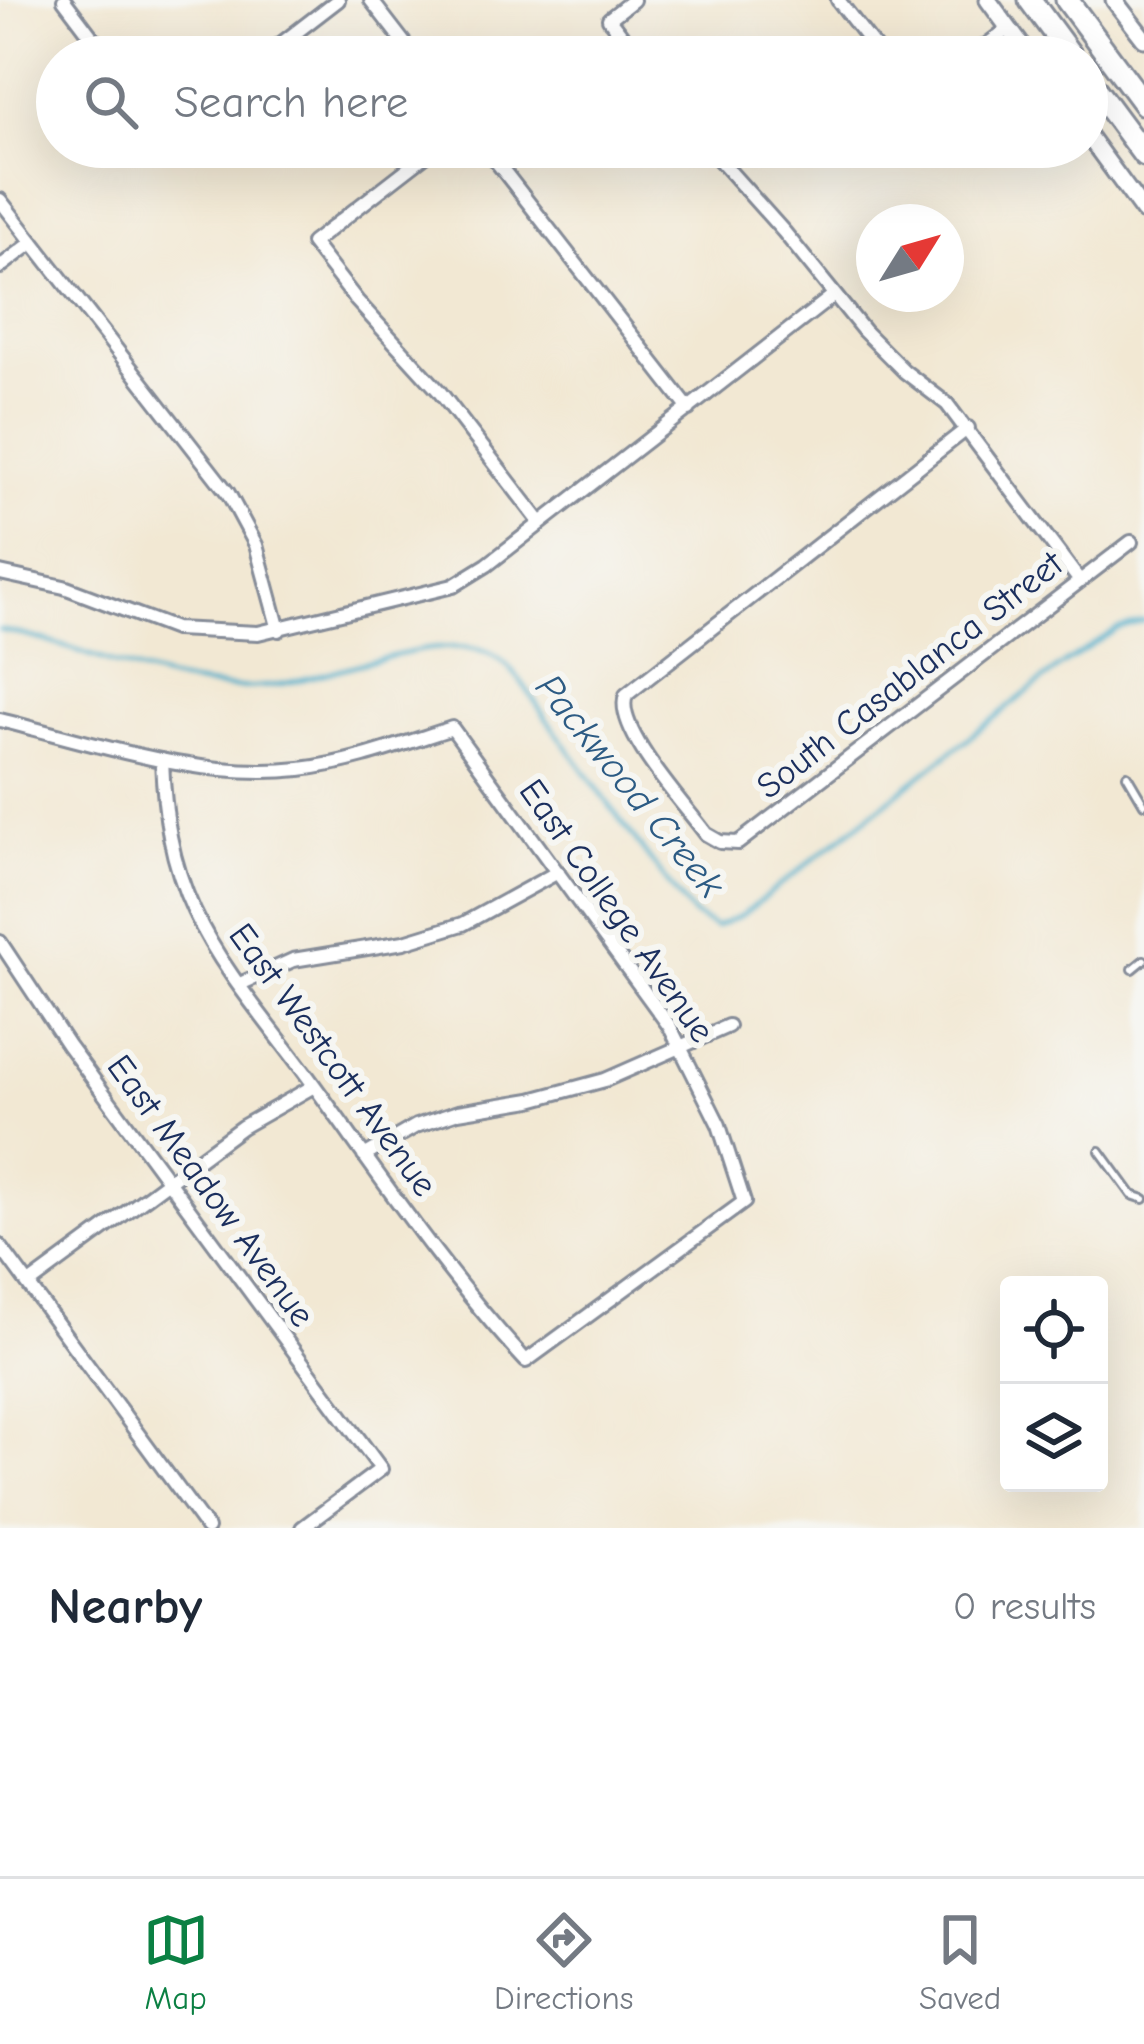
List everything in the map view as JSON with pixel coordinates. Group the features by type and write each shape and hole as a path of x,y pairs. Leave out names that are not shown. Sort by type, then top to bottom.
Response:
{"highway":[{"path":"1030,0 1057,36"},
{"path":"1067,0 1094,36"},
{"path":"1108,55 1144,104"},
{"path":"1108,106 1144,154"}],"street":[{"path":"64,0 91,36"},
{"path":"291,36 338,0"},
{"path":"371,0 399,36"},
{"path":"622,36 609,20 634,0"},
{"path":"838,0 866,36"},
{"path":"988,0 1015,36"},
{"path":"1114,0 1144,39"},
{"path":"999,36 1009,28"},
{"path":"1108,163 1144,212"},
{"path":"409,168 312,243 357,302 439,391 541,522"},
{"path":"501,168 688,409"},
{"path":"727,168 864,332 968,428 1078,580"},
{"path":"0,200 245,520 265,568 279,630"},
{"path":"0,267 33,242"},
{"path":"0,572 64,587 175,628 258,633 454,586 834,295"},
{"name":"South Casablanca Street","path":"968,428 636,686 622,706 629,730 706,834 720,842 738,843 1131,542"},
{"path":"0,720 162,760"},
{"name":"East College Avenue","path":"162,760 195,767 299,769 353,759 452,728 650,995 682,1046 719,1125 744,1202 526,1360"},
{"name":"East Westcott Avenue","path":"162,760 173,856 213,948 364,1156 492,1324 526,1360"},
{"path":"240,984 293,960 404,942 463,924 558,872"},
{"name":"East Meadow Avenue","path":"0,942 166,1181 381,1469 302,1528"},
{"path":"364,1156 416,1126 458,1112 531,1100 605,1080 728,1026"},
{"path":"29,1284 242,1127 314,1086"},
{"path":"0,1246 207,1528"}],"lane":[{"path":"1127,775 1144,804"},
{"path":"1133,969 1144,960"},
{"path":"1100,1151 1132,1195 1144,1199"}],"waterway":[{"name":"Packwood Creek","path":"0,630 157,676 222,687 283,684 441,648 491,654 516,676 693,915 715,927 742,915 1062,665 1117,629 1144,621"}]}
